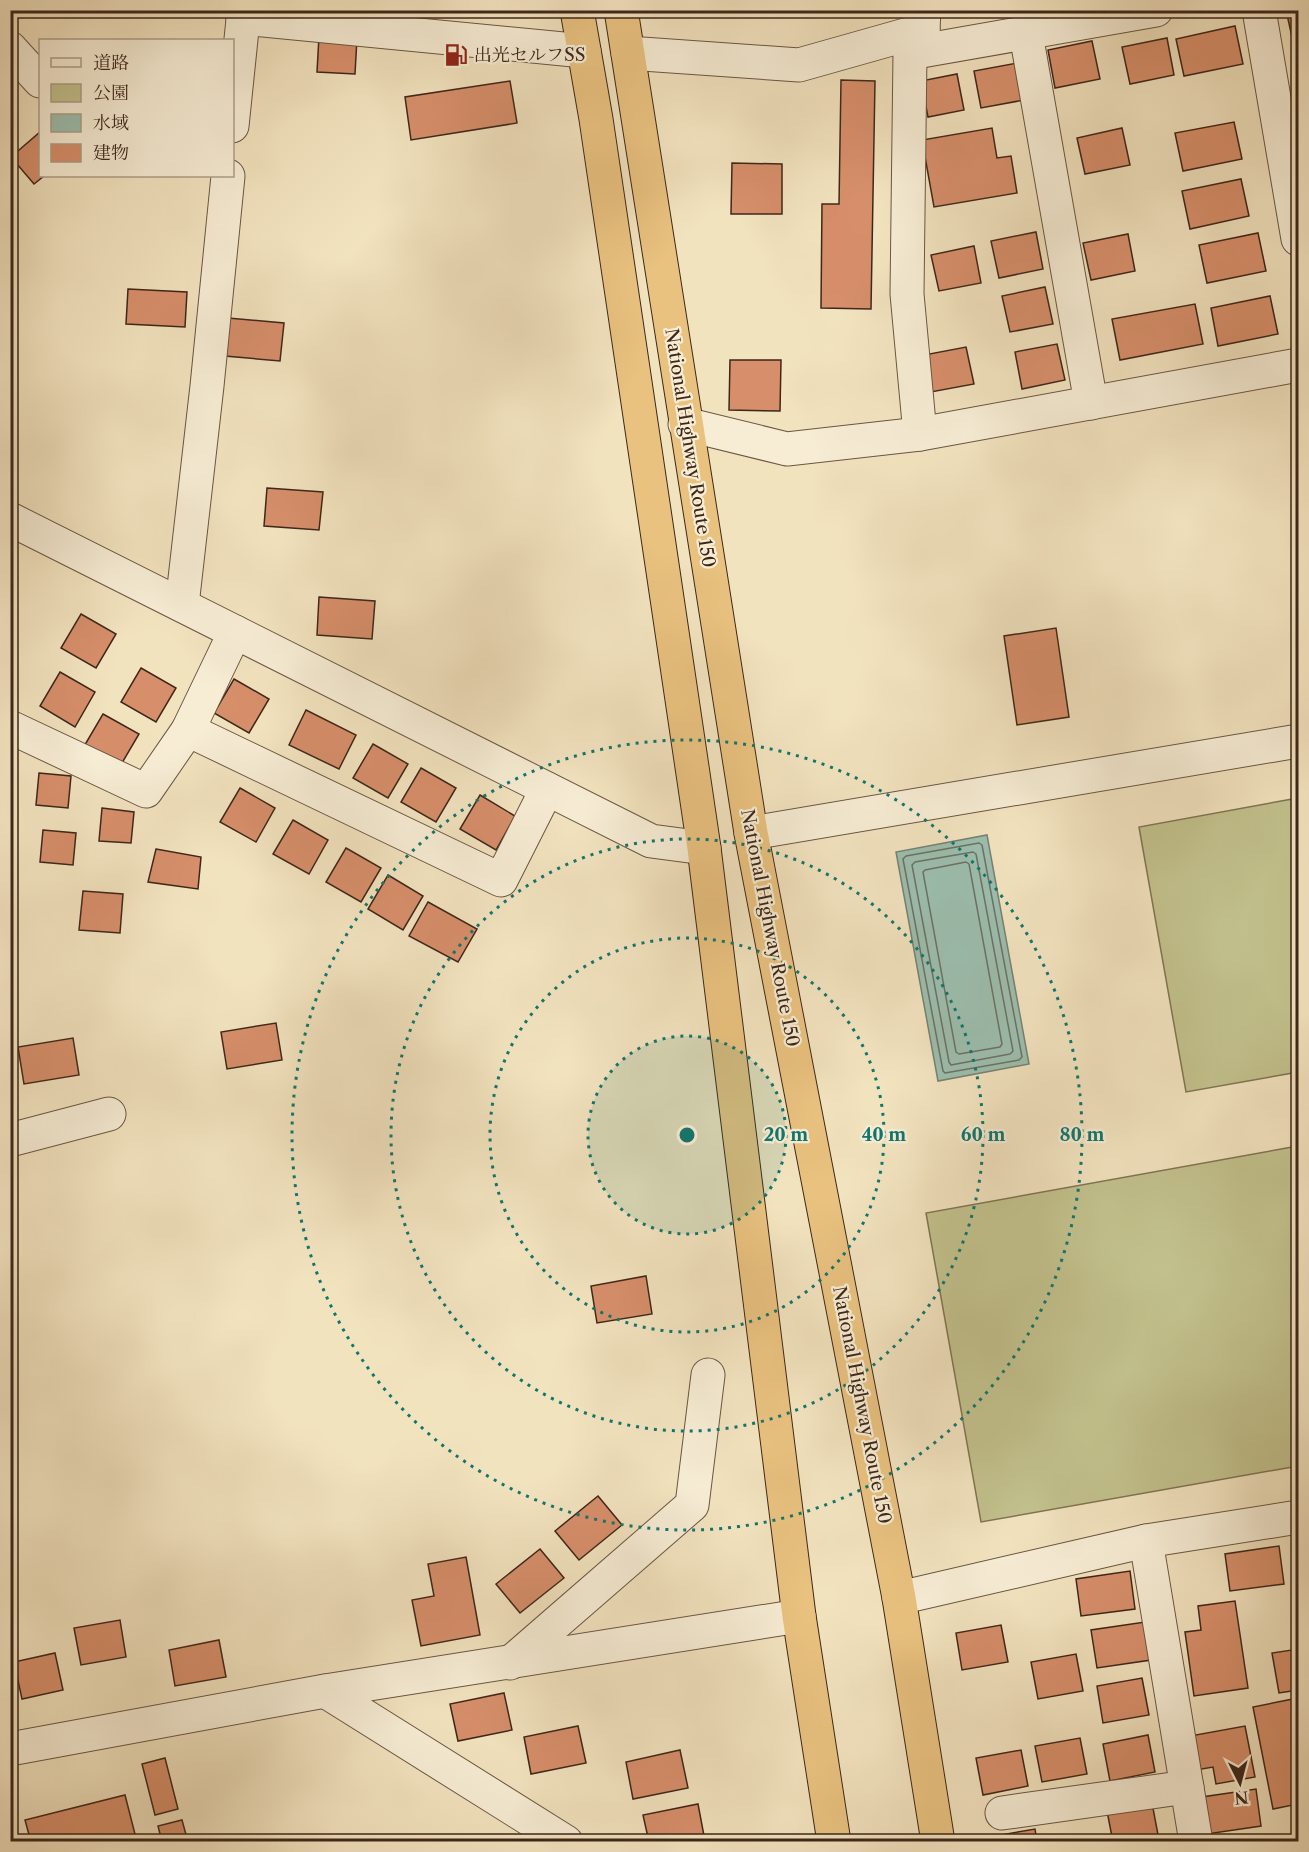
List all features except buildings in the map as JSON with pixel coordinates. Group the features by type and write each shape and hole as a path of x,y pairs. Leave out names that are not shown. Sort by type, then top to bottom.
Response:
{"highway":[{"path":"577,10 596,119 705,848 799,1616 834,1842"},
{"name":"National Highway Route 150","path":"621,10 751,833 899,1598 938,1842"}],"street":[{"path":"628,53 799,65 919,31 1026,34 1156,10"},
{"path":"1259,10 1299,239"},
{"path":"234,106 243,14 584,51"},
{"path":"919,31 907,294 920,434"},
{"path":"1026,34 1091,403"},
{"path":"10,48 39,80"},
{"path":"182,605 228,177"},
{"path":"685,424 787,449 920,434 1299,365"},
{"path":"10,519 651,841 705,848"},
{"path":"10,727 147,791 188,730 236,632"},
{"path":"188,730 501,880 547,789"},
{"path":"751,833 1299,741"},
{"path":"10,1140 109,1113"},
{"path":"510,1663 692,1505 708,1375"},
{"path":"899,1598 1146,1541 1299,1517"},
{"path":"1146,1541 1196,1842"},
{"path":"10,1749 326,1691 799,1616"},
{"path":"326,1691 566,1842"},
{"path":"1002,1813 1187,1787"}],"green space":[{"path":"1298,798 1298,1072 1186,1092 1139,827"},
{"path":"1298,1146 1298,1466 981,1522 926,1213"}],"water":[{"path":"987,835 1029,1064 938,1081 896,852"}],"place":[{"name":"出光セルフSS","path":"456,55"}]}
